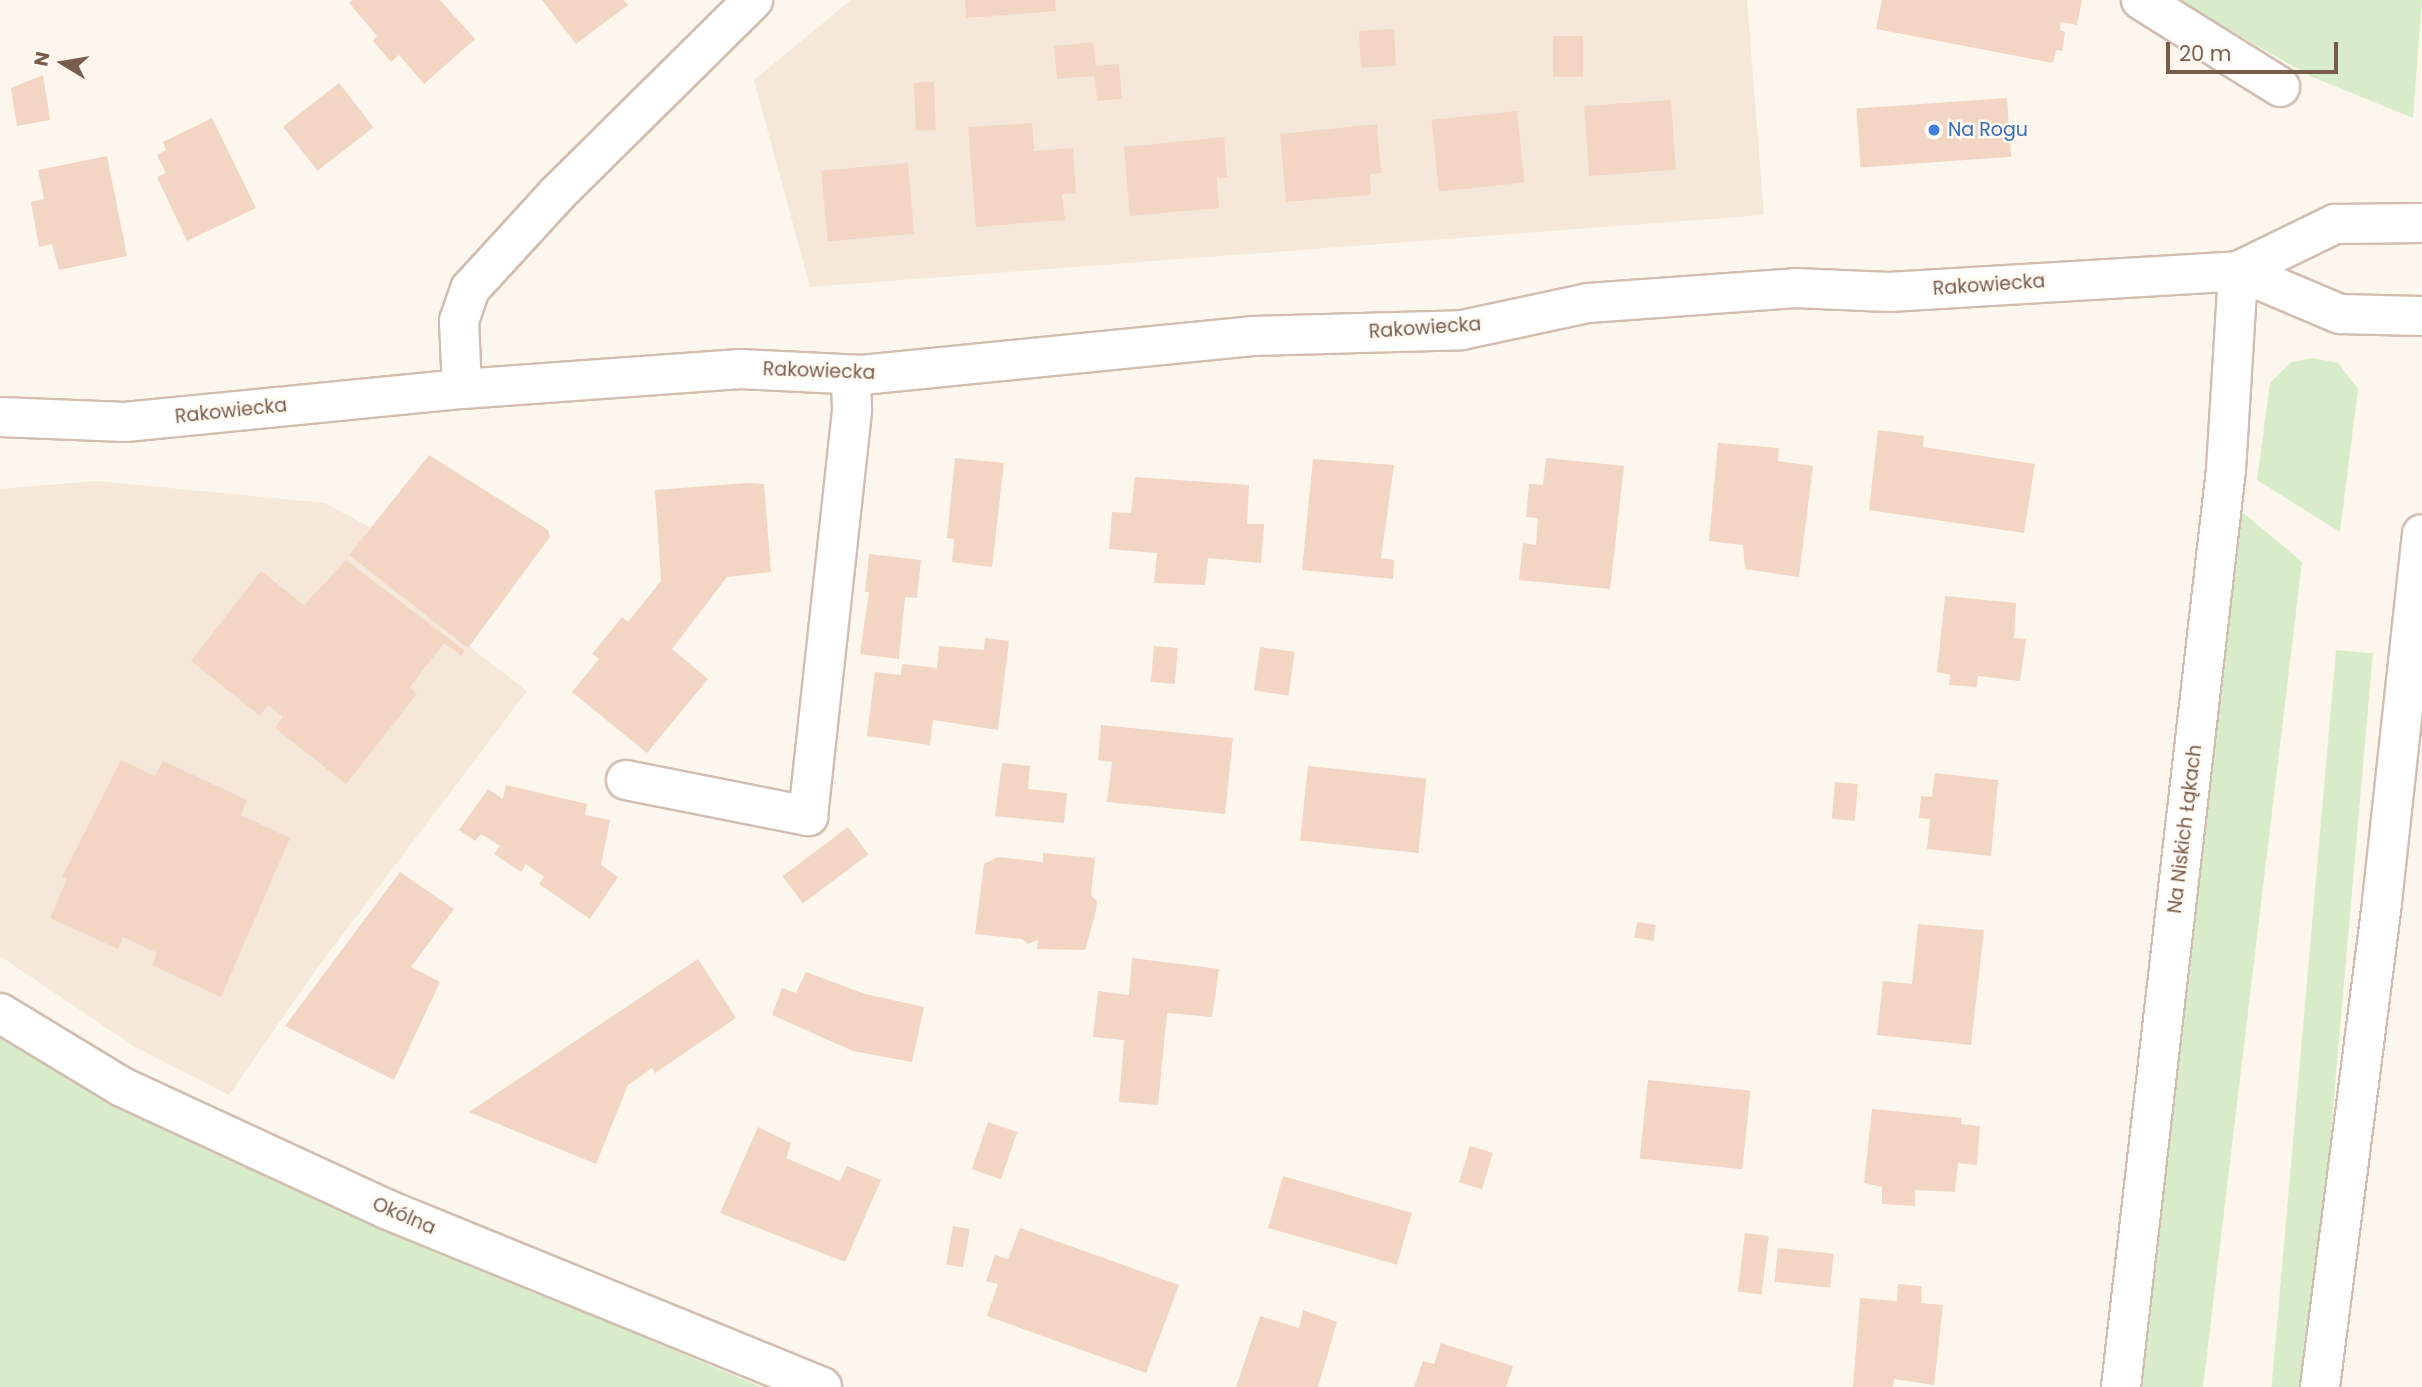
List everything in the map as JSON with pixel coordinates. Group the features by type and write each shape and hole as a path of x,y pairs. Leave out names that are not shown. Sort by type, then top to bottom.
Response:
{"street":[{"path":"462,389 458,321 470,289 566,184 753,0"},
{"path":"2141,0 2280,87"},
{"path":"2238,271 2335,223 2422,223"},
{"name":"Rakowiecka","path":"0,417 125,422 462,389 740,369 851,376 1252,336 1462,330 1588,303 1795,288 1889,292 2238,271 2340,314 2422,316"},
{"name":"Na Niskich Łąkach","path":"2121,1387 2226,470 2238,271"},
{"path":"626,780 807,816 852,409 851,376"},
{"path":"2320,1387 2382,902 2422,534"},
{"name":"Okólna","path":"0,1013 122,1087 386,1209 822,1387"}],"shaded area":[{"path":"851,0 1747,0 1764,215 810,287 754,80"},
{"path":"96,481 325,503 371,528 349,555 527,691 315,971 229,1095 135,1047 0,956 0,489"}],"green space":[{"path":"2177,0 2422,0 2413,118 2310,76"},
{"path":"2313,358 2338,363 2358,389 2340,532 2257,480 2270,383 2291,362"},
{"path":"2240,510 2302,562 2203,1387 2142,1387"},
{"path":"2336,650 2373,653 2309,1387 2272,1387"},
{"path":"0,1034 106,1100 276,1181 761,1387 0,1387"}],"building":[{"path":"352,0 440,0 475,39 424,84 399,55 391,62 373,41 377,36 349,3"},
{"path":"542,0 624,0 628,5 576,44"},
{"path":"965,0 1055,0 1056,11 966,18"},
{"path":"1882,0 2082,0 2077,25 2061,22 2060,30 2065,32 2062,51 2056,50 2053,63 1876,29"},
{"path":"1394,29 1396,66 1361,68 1359,31"},
{"path":"1553,36 1583,36 1583,77 1553,77"},
{"path":"1093,42 1096,66 1119,64 1122,99 1097,101 1095,76 1057,79 1054,46"},
{"path":"43,75 50,120 17,126 11,88"},
{"path":"934,82 936,130 916,131 914,83"},
{"path":"339,83 373,127 318,171 283,127"},
{"name":"Na Rogu","path":"2007,98 2011,157 1860,167 1856,109"},
{"path":"1671,100 1676,170 1589,176 1584,106"},
{"path":"1517,111 1525,183 1439,192 1431,120"},
{"path":"212,118 256,208 187,241 157,177 166,173 157,155 166,150 163,142"},
{"path":"1032,123 1034,151 1073,148 1076,193 1062,194 1065,220 976,227 968,127"},
{"path":"1377,124 1381,173 1370,174 1371,195 1286,202 1280,134"},
{"path":"1224,137 1227,177 1217,178 1219,208 1130,216 1124,147"},
{"path":"107,156 127,256 59,270 52,244 39,247 31,202 44,199 38,170"},
{"path":"908,163 914,234 828,241 821,171"},
{"path":"1878,430 1924,436 1923,447 2035,464 2024,533 1869,510"},
{"path":"1718,443 1779,448 1778,461 1813,466 1799,577 1745,569 1743,545 1709,541"},
{"path":"429,455 548,530 550,537 468,648 349,555"},
{"path":"955,458 1004,463 992,567 952,562 954,539 947,538"},
{"path":"1546,458 1624,466 1610,589 1519,580 1523,543 1536,545 1538,518 1526,517 1529,484 1543,485"},
{"path":"1313,459 1394,465 1381,558 1394,560 1393,579 1302,570"},
{"path":"1135,477 1249,485 1247,524 1264,524 1261,563 1208,558 1205,585 1154,583 1157,553 1109,549 1112,512 1131,513"},
{"path":"764,484 771,572 727,577 672,649 708,679 647,753 572,692 599,659 592,654 622,617 628,622 661,581 655,490"},
{"path":"869,554 921,560 917,598 905,597 899,659 860,654 869,592 865,592"},
{"path":"346,560 465,651 461,656 444,643 410,687 417,694 346,784 275,728 283,717 268,705 260,716 191,661 261,571 304,605"},
{"path":"1945,596 2016,603 2014,638 2026,639 2020,681 1978,676 1977,687 1949,685 1950,675 1937,672"},
{"path":"985,638 1009,641 998,730 933,720 930,745 867,736 875,672 901,675 902,664 937,668 939,646 984,650"},
{"path":"1154,646 1178,648 1175,684 1151,682"},
{"path":"1260,647 1295,652 1289,695 1254,691"},
{"path":"1101,725 1233,738 1225,814 1107,802 1112,762 1098,760"},
{"path":"121,760 155,776 163,761 247,800 241,815 290,838 221,997 152,965 157,953 123,937 118,949 50,918 67,879 62,877"},
{"path":"1002,763 1030,766 1028,789 1067,793 1064,823 995,816"},
{"path":"1308,766 1426,778 1419,853 1300,841"},
{"path":"1935,773 1998,780 1991,856 1927,849 1930,819 1919,818 1921,796 1932,797"},
{"path":"1835,782 1858,784 1855,821 1832,819"},
{"path":"506,785 587,804 585,815 610,820 601,865 618,877 590,919 539,884 544,877 526,864 521,872 494,854 500,846 481,834 475,841 459,830 488,789 503,799"},
{"path":"848,827 868,854 803,904 783,876"},
{"path":"1043,853 1095,858 1091,895 1097,901 1096,911 1085,950 1037,949 1038,940 1028,944 1022,939 975,934 984,864 998,857 1043,862"},
{"path":"400,872 454,909 411,967 440,982 394,1080 285,1026"},
{"path":"1637,922 1656,925 1653,941 1634,938"},
{"path":"1918,924 1984,930 1971,1045 1877,1035 1883,981 1912,984"},
{"path":"1132,958 1219,969 1212,1017 1167,1013 1158,1105 1119,1102 1124,1040 1093,1037 1098,991 1129,995"},
{"path":"698,959 736,1018 655,1073 652,1068 628,1085 596,1164 469,1112"},
{"path":"806,972 865,994 924,1007 912,1062 853,1051 772,1015 782,988 796,993"},
{"path":"1648,1080 1750,1091 1742,1169 1640,1159"},
{"path":"1872,1109 1962,1118 1961,1124 1980,1126 1977,1165 1958,1163 1955,1192 1915,1190 1915,1206 1882,1204 1882,1187 1864,1183"},
{"path":"988,1122 1017,1132 1001,1179 972,1169"},
{"path":"758,1127 791,1143 786,1158 840,1181 847,1166 881,1180 845,1262 720,1213"},
{"path":"1470,1146 1493,1153 1482,1189 1459,1182"},
{"path":"1283,1176 1412,1213 1397,1265 1268,1228"},
{"path":"953,1226 970,1229 963,1267 946,1264"},
{"path":"1020,1228 1179,1285 1146,1373 987,1316 998,1284 986,1281 995,1255 1008,1259"},
{"path":"1745,1233 1769,1236 1762,1294 1738,1292"},
{"path":"1778,1248 1834,1254 1830,1288 1774,1282"},
{"path":"1898,1284 1922,1286 1921,1303 1943,1305 1934,1385 1894,1379 1893,1387 1853,1387 1860,1298 1897,1301"},
{"path":"1303,1310 1337,1322 1318,1387 1236,1387 1260,1316 1299,1328"},
{"path":"1441,1343 1513,1366 1506,1387 1414,1387 1423,1361 1434,1364"}],"place":[{"name":"Na Rogu","path":"1934,130"}]}
